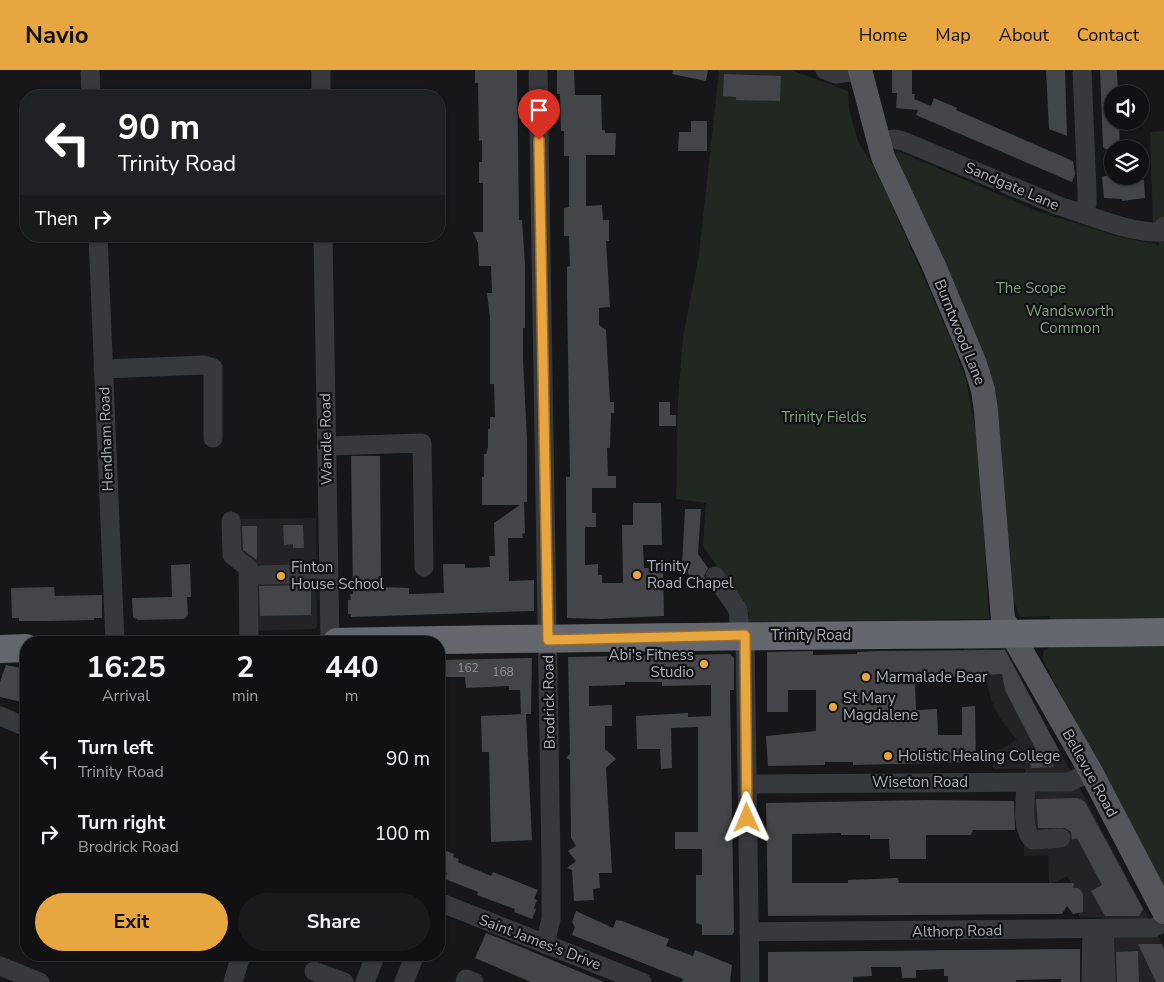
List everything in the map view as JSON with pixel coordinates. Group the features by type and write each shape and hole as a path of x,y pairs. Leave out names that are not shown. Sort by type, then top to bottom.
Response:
{"highway":[{"name":"Trinity Road","path":"445,641 742,635 1012,635 1164,632"},
{"path":"0,649 20,648"}],"main road":[{"name":"Burntwood Lane","path":"860,70 878,141 980,377 986,411 1001,610 1012,635"},
{"name":"Bellevue Road","path":"1012,635 1091,772 1164,912"}],"street":[{"path":"90,70 91,90"},
{"path":"320,70 321,90"},
{"name":"Brodrick Road","path":"538,70 552,919 545,944"},
{"path":"825,70 835,74 860,70"},
{"path":"1082,70 1087,191 1086,204 1082,213"},
{"name":"Sandgate Lane","path":"878,141 895,139 903,141 1059,206 1082,213 1156,229"},
{"name":"Hendham Road","path":"98,242 114,636"},
{"name":"Wandle Road","path":"323,242 330,636"},
{"path":"103,369 204,365 213,368 213,438"},
{"path":"326,446 422,443 424,567"},
{"path":"231,521 232,554 248,568 249,636"},
{"path":"261,574 328,573"},
{"path":"715,576 738,610 742,635 750,982"},
{"path":"0,716 20,724"},
{"name":"Wiseton Road","path":"746,784 1069,782 1091,772"},
{"path":"1026,782 1027,833 1033,840 1061,838"},
{"name":"Saint James's Drive","path":"445,904 545,944 615,977 642,982"},
{"name":"Althorp Road","path":"749,932 1153,928 1164,922"},
{"path":"1098,929 1098,981"},
{"path":"233,982 240,961"},
{"path":"365,982 373,961"},
{"path":"404,982 413,961"},
{"path":"0,966 40,982"},
{"path":"314,970 344,982"},
{"path":"465,982 466,979 474,982"}],"shaded area":[{"name":"Finton House School","path":"316,518 317,627 314,629 246,631 240,561 240,519"},
{"path":"964,646 1004,646 1164,947 1164,982 1103,982 1102,917 1079,917 1078,896 1067,876 1049,885 1048,855 1024,856 1025,769 993,769 993,753 1017,740 1001,720 991,700 987,683 964,674"}],"green space":[{"name":"Trinity Fields","path":"719,70 791,70 848,91 849,109 858,142 874,167 887,194 949,335 966,380 978,443 989,619 747,622 749,614 703,546 706,503 676,499 678,399 683,337 699,255"},
{"name":"The Scope","path":"1164,131 1164,893 1042,658 1044,651 1052,646 1050,616 1020,617 1013,598 1004,494 896,155 898,151 1037,211 1116,236 1159,245 1160,238 1153,225 1150,132"}],"building":[{"path":"475,70 517,70 519,220 522,220 525,265 523,359 527,440 527,502 524,502 525,533 522,534 523,538 508,538 509,581 534,580 534,611 351,617 351,614 348,614 348,600 351,600 350,594 353,594 351,456 380,456 381,587 409,588 409,594 444,593 443,564 465,564 465,568 490,567 489,556 495,556 494,523 520,505 482,505 484,454 486,454 488,447 490,417 495,417 494,384 490,384 490,317 487,293 492,293 491,266 479,266 478,243 473,232 483,232 483,183 479,183 479,162 482,162 482,140 479,141 478,83 475,83"},
{"path":"557,70 574,70 575,95 601,95 602,130 605,130 605,133 616,133 615,155 586,155 586,206 602,205 603,220 609,220 609,241 606,241 610,307 599,308 599,325 606,330 610,402 614,402 614,413 611,413 610,448 607,448 608,476 616,476 616,488 592,488 592,513 596,513 596,527 585,527 585,565 598,564 598,575 602,575 602,583 623,583 622,525 633,525 633,503 661,503 662,545 643,545 644,568 663,568 664,616 598,619 567,618 566,477 570,477 567,267 570,266 569,236 564,236 564,208 569,207 569,156 564,156 564,131 561,131 560,94 557,94"},
{"path":"673,70 708,70 706,81 672,74"},
{"path":"892,70 912,70 912,94 915,94 914,99 931,106 934,98 957,108 956,110 1073,161 1075,174 1072,182 916,115 918,110 896,108 897,93 892,93"},
{"path":"1046,70 1065,70 1067,136 1049,129"},
{"path":"1100,70 1117,70 1118,85 1104,85 1104,130 1119,130 1120,140 1104,140 1103,147"},
{"path":"724,74 781,76 780,101 736,100 736,97 723,96"},
{"path":"691,121 707,121 707,151 678,151 679,132 691,132"},
{"path":"1104,176 1104,185 1144,185 1145,198 1122,201 1122,199 1104,198 1102,177"},
{"path":"659,402 670,402 670,415 676,415 676,426 659,426"},
{"path":"685,509 701,509 698,554 708,568 704,576 707,584 700,590 682,565"},
{"path":"283,525 303,525 304,548 293,548 293,544 284,545"},
{"path":"242,526 257,526 257,560 243,550"},
{"path":"190,564 191,597 187,597 188,615 184,619 138,620 133,617 132,598 172,597 171,565"},
{"path":"311,585 311,615 260,616 259,586"},
{"path":"54,587 55,596 102,595 102,618 94,618 94,620 19,621 19,618 12,618 11,588"},
{"path":"1005,650 1062,756 1058,763 1053,763 1053,767 1031,768 1030,763 1024,763 1023,751 1036,750 1005,690 1002,674 932,678 932,683 915,683 916,710 937,709 938,735 962,735 962,707 975,706 976,762 853,765 853,762 825,762 825,765 768,766 766,736 816,731 816,690 788,690 788,712 767,712 767,652 813,651 813,655 857,654 857,652 877,651"},
{"path":"730,654 734,658 734,690 730,690 734,932 732,935 702,935 702,925 696,923 696,875 702,875 702,849 675,849 675,832 698,832 698,727 671,728 672,768 661,769 660,749 637,749 636,716 688,713 688,717 711,716 711,685 662,686 662,682 625,682 625,685 589,686 589,706 612,705 612,726 605,726 605,749 616,759 606,768 612,873 599,873 600,888 593,889 594,900 574,901 572,870 567,868 576,861 568,851 576,846 571,838 570,760 566,758 570,754 568,657"},
{"path":"532,658 531,714 521,714 520,690 509,690 509,686 466,688 465,677 445,677 445,660"},
{"path":"6,665 20,668 20,702 0,697 0,682"},
{"path":"526,714 532,840 491,842 489,752 482,752 481,716"},
{"path":"1078,798 1085,802 1143,909 1139,916 1105,916 1091,891 1102,885 1077,838 1072,840 1071,832 1065,828 1038,828 1036,799"},
{"path":"926,800 1014,801 1015,830 973,830 971,835 926,835 926,859 890,859 889,839 870,839 870,835 841,835 841,833 792,834 792,883 848,883 848,880 898,878 899,883 1074,883 1073,888 1079,888 1083,894 1083,912 1073,914 1067,906 1062,914 768,916 766,803"},
{"path":"445,850 454,854 453,857 459,859 458,862 472,868 491,876 493,872 538,890 534,899 537,900 532,919 514,912 515,909 477,895 478,892 445,879 447,873 445,872"},
{"path":"576,911 613,928 616,920 622,921 669,939 666,946 693,956 695,950 732,965 730,982 682,982 683,979 572,935 575,927 572,922"},
{"path":"486,933 604,982 531,982 475,958"},
{"path":"1138,944 1162,944 1164,949 1164,982 1156,982"},
{"path":"1080,949 1080,982 1061,982 1061,979 1016,980 1016,982 948,982 948,976 944,976 944,969 916,970 916,978 902,978 901,967 871,967 872,976 853,977 853,982 768,982 768,952"},
{"path":"1138,951 1139,982 1117,982 1116,952"}],"place":[{"name":"Trinity Road Chapel","path":"637,575"},
{"name":"Finton House School","path":"281,576"},
{"name":"Abi's Fitness Studio","path":"704,664"},
{"name":"Marmalade Bear","path":"866,677"},
{"name":"St Mary Magdalene","path":"833,707"},
{"name":"Holistic Healing College","path":"888,756"}],"route":[{"path":"539,140 548,640 745,635 747,818"}],"park label":[{"name":"Wandsworth Common","path":"1070,320"}]}
